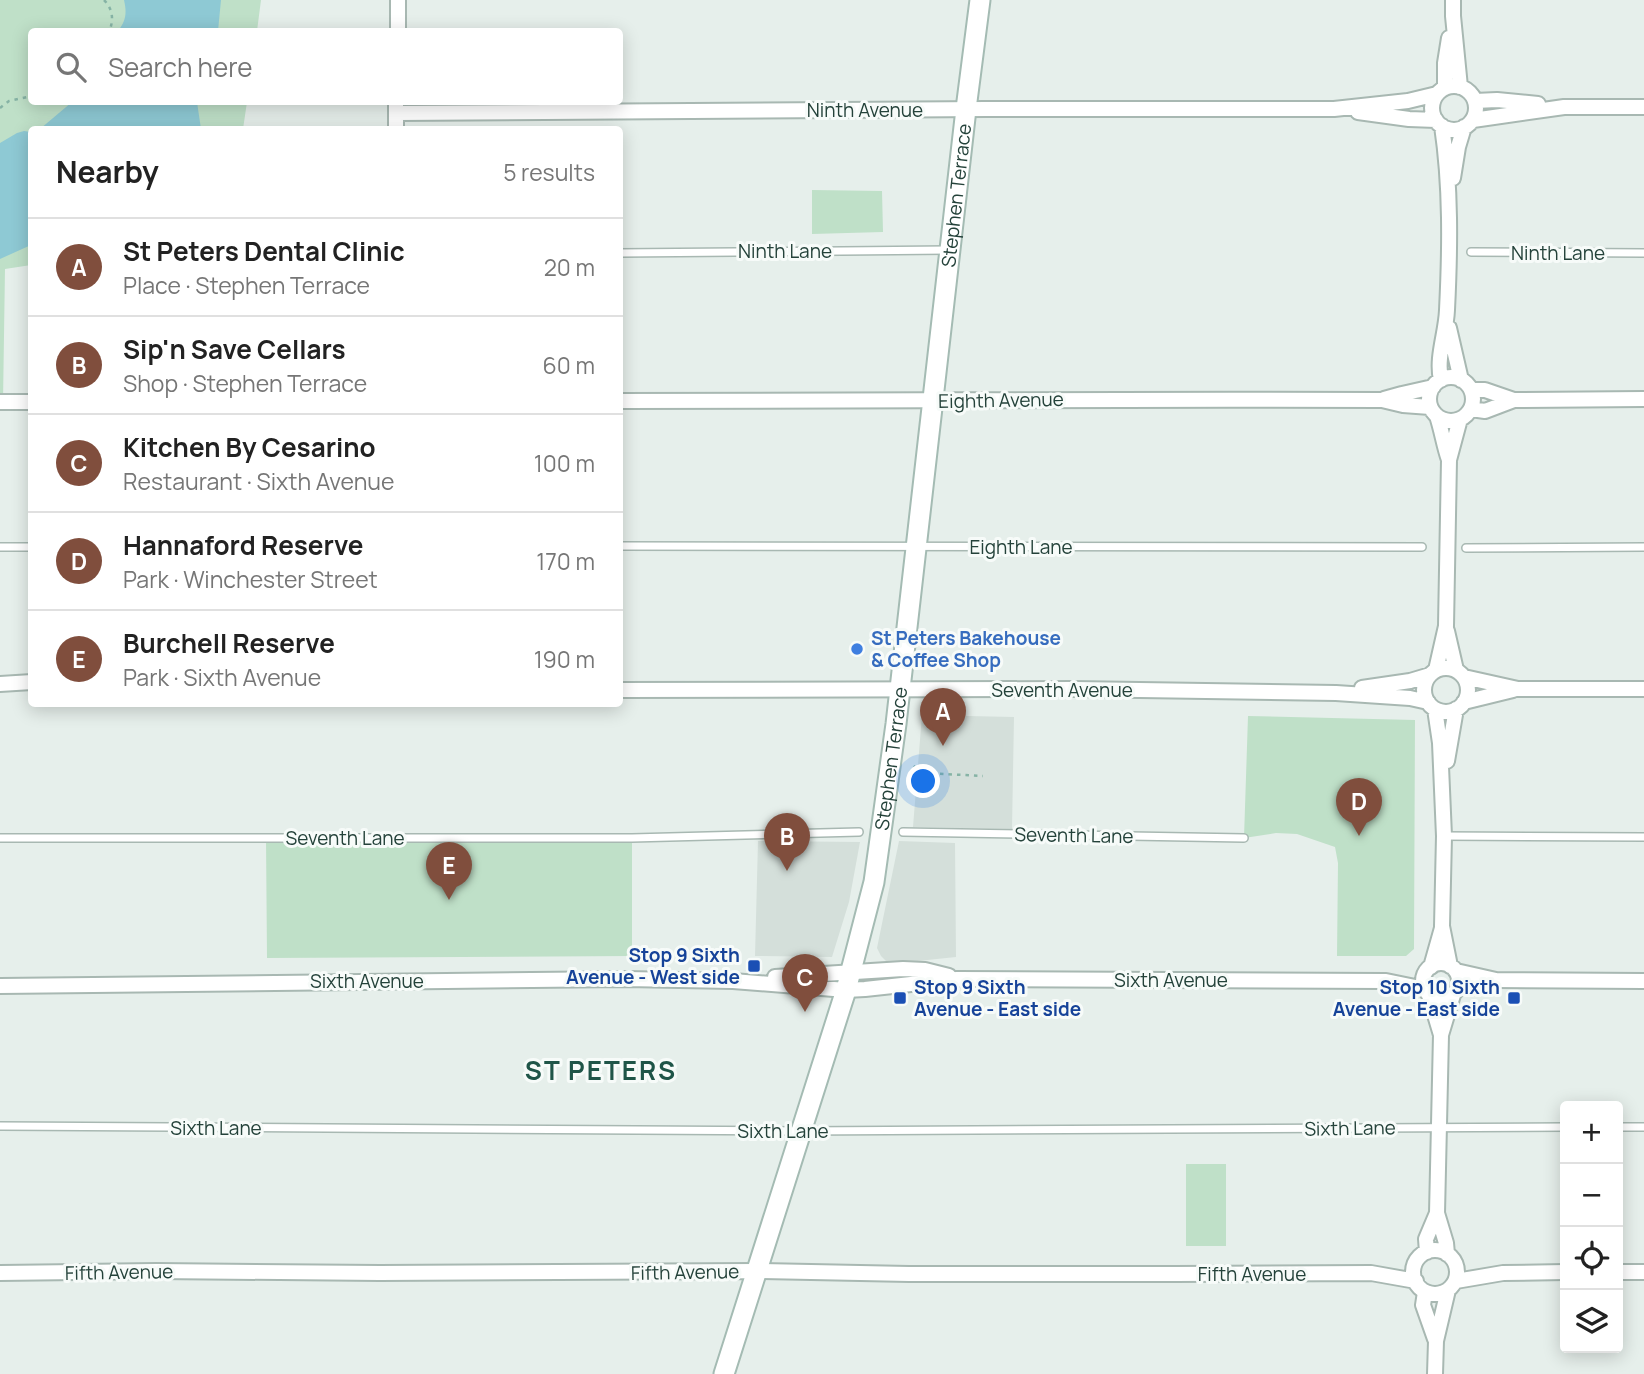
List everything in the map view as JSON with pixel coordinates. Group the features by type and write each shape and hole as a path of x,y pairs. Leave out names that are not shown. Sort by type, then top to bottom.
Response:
{"main road":[{"name":"Stephen Terrace","path":"724,1374 848,981 874,882 894,737 980,0"}],"street":[{"path":"398,0 398,28"},
{"path":"1449,460 1443,444 1443,432 1429,397 1437,384 1447,319 1450,253 1446,147 1433,113 1433,104 1447,90 1445,63 1453,0"},
{"path":"1447,90 1470,93 1475,101 1476,112 1458,147 1448,210"},
{"name":"Ninth Avenue","path":"396,107 1334,109 1408,101 1447,90"},
{"path":"1475,101 1497,100 1564,107 1644,107"},
{"path":"396,107 396,126"},
{"path":"1439,123 1451,129 1468,123 1564,107"},
{"name":"Ninth Avenue","path":"1334,109 1439,123"},
{"path":"1434,411 1448,421 1460,419 1471,409 1473,396 1466,385 1447,319"},
{"path":"1437,384 1455,378 1466,385 1514,400 1644,399"},
{"name":"Eighth Avenue","path":"1382,400 1437,384"},
{"name":"Eighth Avenue","path":"623,401 1126,398 1382,400 1434,411"},
{"path":"1471,409 1485,411 1514,400"},
{"path":"0,402 28,402"},
{"path":"1435,1374 1436,1341 1457,1269 1451,1259 1437,1213 1441,1035 1459,985 1459,978 1453,969 1442,926 1444,836 1440,743 1432,705 1424,688 1433,672 1446,626 1449,460 1460,419"},
{"path":"1442,783 1460,705 1467,694 1467,685 1460,674 1446,626"},
{"path":"1433,672 1450,668 1460,674 1518,689 1644,689"},
{"name":"Seventh Avenue","path":"1336,693 1409,681 1433,672"},
{"path":"0,684 28,682"},
{"name":"Seventh Avenue","path":"623,690 1073,689 1336,693 1410,698 1432,705"},
{"path":"1432,705 1449,711 1460,705 1518,689"},
{"path":"1441,1035 1423,983 1442,926"},
{"path":"1428,969 1440,963 1496,981 1644,981"},
{"name":"Sixth Avenue","path":"0,986 626,979 848,981 903,969 925,970 957,979 1386,981 1427,992"},
{"name":"Sixth Avenue","path":"1386,981 1428,969"},
{"path":"1427,992 1438,999 1444,999 1496,981"},
{"path":"1436,1341 1423,1305 1420,1286 1414,1275 1437,1213"},
{"path":"1421,1257 1437,1251 1451,1259 1503,1273"},
{"name":"Fifth Avenue","path":"1371,1273 1421,1257"},
{"path":"1420,1286 1433,1294 1441,1294 1452,1286 1503,1273 1560,1272"},
{"path":"1623,1272 1644,1272"},
{"name":"Fifth Avenue","path":"0,1273 1371,1273 1420,1286"}],"lane":[{"name":"Ninth Lane","path":"623,253 950,250"},
{"name":"Ninth Lane","path":"1471,252 1644,253"},
{"name":"Eighth Lane","path":"623,546 1422,547"},
{"path":"0,547 28,547"},
{"path":"1466,548 1644,547"},
{"name":"Seventh Lane","path":"0,838 632,838 859,832"},
{"name":"Seventh Lane","path":"904,832 1244,838"},
{"path":"1444,836 1644,837"},
{"name":"Sixth Lane","path":"0,1126 801,1131 1560,1127"},
{"path":"1623,1127 1644,1127"}],"path":[{"path":"104,0 111,7 111,28"},
{"path":"0,108 9,102 28,97"},
{"path":"911,764 923,773 983,776"},
{"path":"909,783 923,773"}],"shaded area":[{"path":"922,715 1014,717 1012,829 913,827"},
{"path":"758,841 860,842 849,902 832,957 755,956"},
{"path":"899,841 955,843 956,957 889,964 877,948"}],"green space":[{"path":"0,0 261,0 257,28 28,28 28,105 247,105 243,126 28,126 28,265 5,269 3,402 0,402"},
{"path":"812,190 882,191 883,232 812,234"},
{"path":"1248,716 1415,720 1414,949 1406,956 1337,956 1338,863 1335,847 1297,834 1276,833 1244,838"},
{"path":"266,838 632,838 632,956 267,958"},
{"path":"1186,1164 1226,1164 1226,1246 1186,1246"}],"water":[{"path":"124,0 221,0 218,28 120,28 125,9"},
{"path":"68,105 197,105 201,126 44,126"},
{"path":"28,132 28,246 0,259 0,143 17,133"}],"place":[{"name":"St Peters Bakehouse & Coffee Shop","path":"857,649"},
{"name":"St Peters Dental Clinic","path":"943,746"},
{"name":"Hannaford Reserve","path":"1359,836"},
{"name":"Sip'n Save Cellars","path":"787,871"},
{"name":"Burchell Reserve","path":"449,900"},
{"name":"Stop 9 Sixth Avenue - West side","path":"754,966"},
{"name":"Stop 9 Sixth Avenue - East side","path":"900,998"},
{"name":"Stop 10 Sixth Avenue - East side","path":"1514,998"},
{"name":"Kitchen By Cesarino","path":"805,1012"}],"district":[{"name":"ST PETERS","path":"601,1070"}]}
